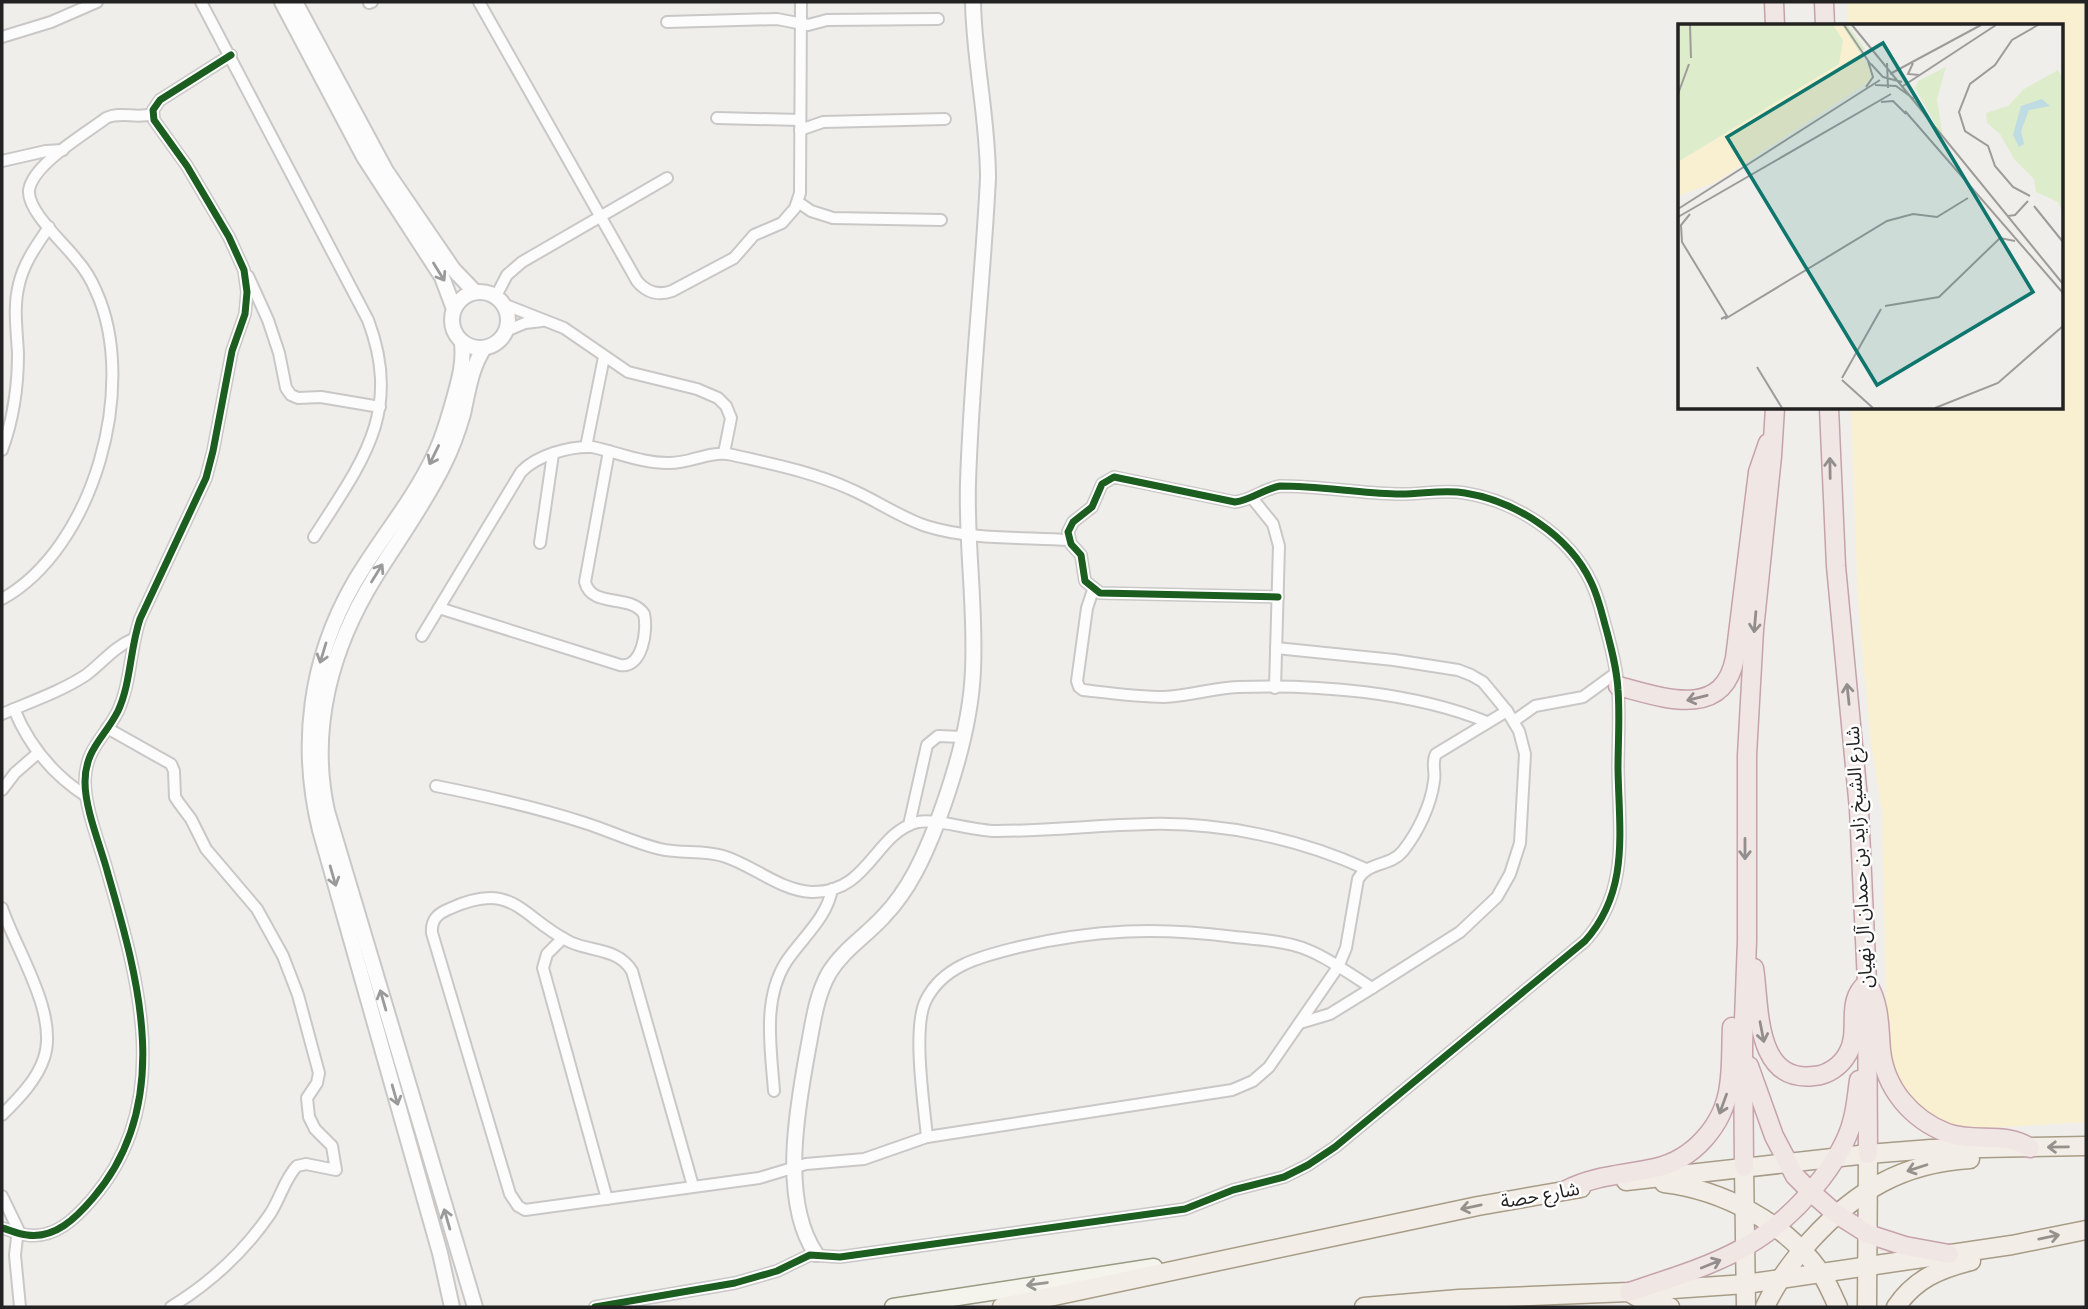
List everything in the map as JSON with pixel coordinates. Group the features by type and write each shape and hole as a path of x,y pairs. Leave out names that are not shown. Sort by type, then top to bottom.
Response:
{"highway":[{"path":"1774,2 1774,24"},
{"path":"1824,2 1825,24"},
{"path":"1744,1167 1745,817 1749,705 1775,410"},
{"name":"شارع الشيخ زايد بن حمدان آل نهيان","path":"1829,410 1836,566 1860,808 1867,983 1868,1154"},
{"path":"1617,680 1672,700 1686,701 1708,696 1727,680 1735,658 1758,471 1773,435"},
{"path":"1746,942 1754,965 1765,1046 1778,1066 1798,1076 1822,1075 1841,1063 1853,1042 1854,1002 1867,983 1878,1011 1881,1051 1888,1078 1910,1109 1934,1127 1949,1134 1969,1139 2017,1140 2030,1148"},
{"path":"1566,1190 1598,1177 1668,1164 1692,1151 1711,1131 1726,1101 1730,1084 1738,960 1746,942"},
{"path":"1629,1292 1716,1263 1746,1248 1776,1228 1811,1192 1836,1156 1852,1124 1867,1031"},
{"path":"1743,1046 1767,1122 1795,1176 1835,1213 1868,1234 1895,1244 1949,1254"}],"main road":[{"name":"شارع حصة","path":"1002,1307 1478,1206 1566,1190 1836,1156 1931,1149 2086,1146"},
{"path":"1765,1307 1801,1251 1835,1213 1869,1191 1894,1177 1925,1165 2018,1156 2030,1148"},
{"name":"شارع الشيخ زايد بن حمدان آل نهيان","path":"1867,1307 1868,1154"},
{"path":"1744,1167 1746,1307"},
{"path":"1635,1180 1676,1184 1710,1193 1746,1209 1776,1228 1801,1251 1820,1273 1838,1307"},
{"path":"1364,1307 1460,1299 1746,1284 2012,1245 2086,1230"},
{"path":"1896,1307 1926,1276 1938,1270 1991,1256 2012,1245"},
{"path":"893,1307 1144,1269 1235,1251 1274,1250"},
{"path":"1629,1292 1644,1301 1670,1307"}],"street":[{"path":"2,37 51,22 97,2"},
{"path":"201,2 368,320 380,354 380,407 365,456 314,537"},
{"path":"282,2 364,157 442,277 454,309 452,327 462,343 473,348 484,348 496,344 506,331 508,317 499,300 502,282 514,268 667,178"},
{"path":"295,2 387,171 453,270 475,292"},
{"path":"480,2 640,285 661,293 672,291 734,258 754,235 787,219 798,202 801,2"},
{"path":"816,1254 802,1219 795,1167 797,1107 817,1005 823,984 843,954 878,923 903,893 922,858 937,822 962,737 971,692 973,661 968,534 969,464 988,178 987,133 977,60 973,2"},
{"path":"1768,2 1768,24"},
{"path":"667,22 778,19 812,24 827,20 938,19"},
{"path":"231,55 160,100 152,114 155,123 171,142 229,237 268,320 286,388 291,395 380,407"},
{"path":"2,599 41,569 71,527 95,472 111,401 112,349 101,302 82,267 32,206 30,188 41,169 111,116 122,114 140,117 152,114"},
{"path":"717,118 800,125 823,122 945,120"},
{"path":"2,161 63,150"},
{"path":"798,202 811,212 833,218 942,220"},
{"path":"2,450 16,393 16,302 19,282 26,262 49,227"},
{"path":"2,1228 32,1236 58,1230 74,1218 106,1181 136,1122 142,1094 143,1064 138,997 116,901 86,796 85,777 89,758 97,741 122,699 133,639 145,607 201,491 210,464 232,351 247,303 244,270"},
{"path":"454,309 461,299 475,292 484,292 574,334 618,367 637,376 697,389 723,401 731,424 724,453"},
{"path":"506,331 525,323 545,321"},
{"path":"452,1307 440,1253 320,830 312,791 309,730 317,675 335,621 359,574 434,457 446,428 460,375 462,343"},
{"path":"475,1307 327,811 321,769 320,735 328,685 344,636 365,592 442,468 459,426 474,369 484,348"},
{"path":"586,447 604,357"},
{"path":"422,636 521,472 537,460 586,447 667,464 724,453 825,478 909,520 940,529 968,534 1069,540"},
{"path":"439,608 620,665 628,666 635,662 639,656 645,624 644,614 632,604 593,595 585,582 609,451"},
{"path":"540,543 553,454"},
{"path":"595,1307 736,1283 770,1273 805,1256 816,1254 840,1257 1185,1209 1201,1205 1233,1190 1284,1177 1326,1154 1577,948 1599,925 1613,896 1619,868 1617,680 1599,605 1586,572 1572,552 1554,535 1516,510 1482,497 1452,492 1397,495 1280,486 1267,489 1252,498 1228,501 1111,478 1102,484 1088,511 1070,525 1069,540 1080,551 1084,578 1093,590 1106,594 1278,597"},
{"path":"1252,498 1269,517 1276,532 1279,552 1275,688"},
{"path":"1093,590 1088,602 1077,681 1081,689 1163,697 1223,688 1339,691 1416,700 1449,708 1487,722"},
{"path":"2,714 74,682 133,639"},
{"path":"1276,648 1355,655 1458,670 1483,682 1514,721 1522,742 1524,780 1520,843 1504,886 1488,908 1469,925 1330,1014 1300,1023"},
{"path":"1514,721 1535,706 1583,697 1617,680"},
{"path":"14,709 24,732 38,753 65,781 86,796"},
{"path":"693,1186 632,971 617,955 583,947 563,937 522,908 495,898 467,901 438,915 432,926 512,1199 521,1208 533,1210 759,1178 817,1162 864,1159 927,1137 1238,1088 1253,1081 1269,1067 1338,967 1346,948 1356,882 1366,869 1395,859 1415,834 1434,781 1433,762 1436,754 1507,711"},
{"path":"107,728 171,764 176,797 206,849 248,898 275,940 298,995 319,1073 317,1083 307,1098 309,1117 315,1129 329,1142 334,1155 335,1170 306,1164 297,1166 272,1212 246,1245 209,1280 171,1307"},
{"path":"909,825 927,745 938,736 962,737"},
{"path":"2,790 15,773 38,753"},
{"path":"436,786 550,813 658,848 726,857 798,890 815,892 848,882 862,871 892,836 909,825 923,821 988,831 1151,824 1208,827 1299,844 1366,869"},
{"path":"774,1091 769,1020 776,986 785,964 825,910 832,889"},
{"path":"2,908 37,993 48,1035 46,1051 37,1074 2,1115"},
{"path":"927,1137 920,1037 921,1014 934,989 952,971 968,961 1068,937 1154,929 1185,930 1289,944 1308,950 1372,988"},
{"path":"563,937 547,954 543,968 607,1199"},
{"path":"2,1196 17,1225 15,1265 20,1307"},
{"path":"440,1253 456,1249"},
{"path":"2,1268 15,1265"},
{"path":"464,1274 467,1307"}],"sand":[{"path":"1848,2 2086,2 2086,1122 1973,1129 1956,1126 1923,1111 1899,1088 1887,1045 1882,809 1871,744 1858,601 1851,410 2064,410 2064,24 1848,24"}],"cycle path":[{"path":"2,1228 24,1234 47,1234 72,1220 93,1198 118,1161 134,1123 142,1082 138,999 120,915 94,828 85,782 92,752 113,720 122,700 140,619 206,478 232,351 245,314 247,292 244,270 229,237 187,166 154,120 153,110 160,100 231,55"},
{"path":"595,1307 735,1283 777,1271 810,1255 840,1257 1185,1209 1233,1190 1284,1177 1335,1147 1585,941 1609,902 1619,860 1619,700 1614,661 1598,600 1591,582 1569,549 1555,535 1521,512 1484,497 1465,493 1396,494 1280,486 1235,502 1114,477 1102,484 1092,507 1073,522 1068,532 1071,544 1081,555 1085,581 1100,593 1278,597"}]}
